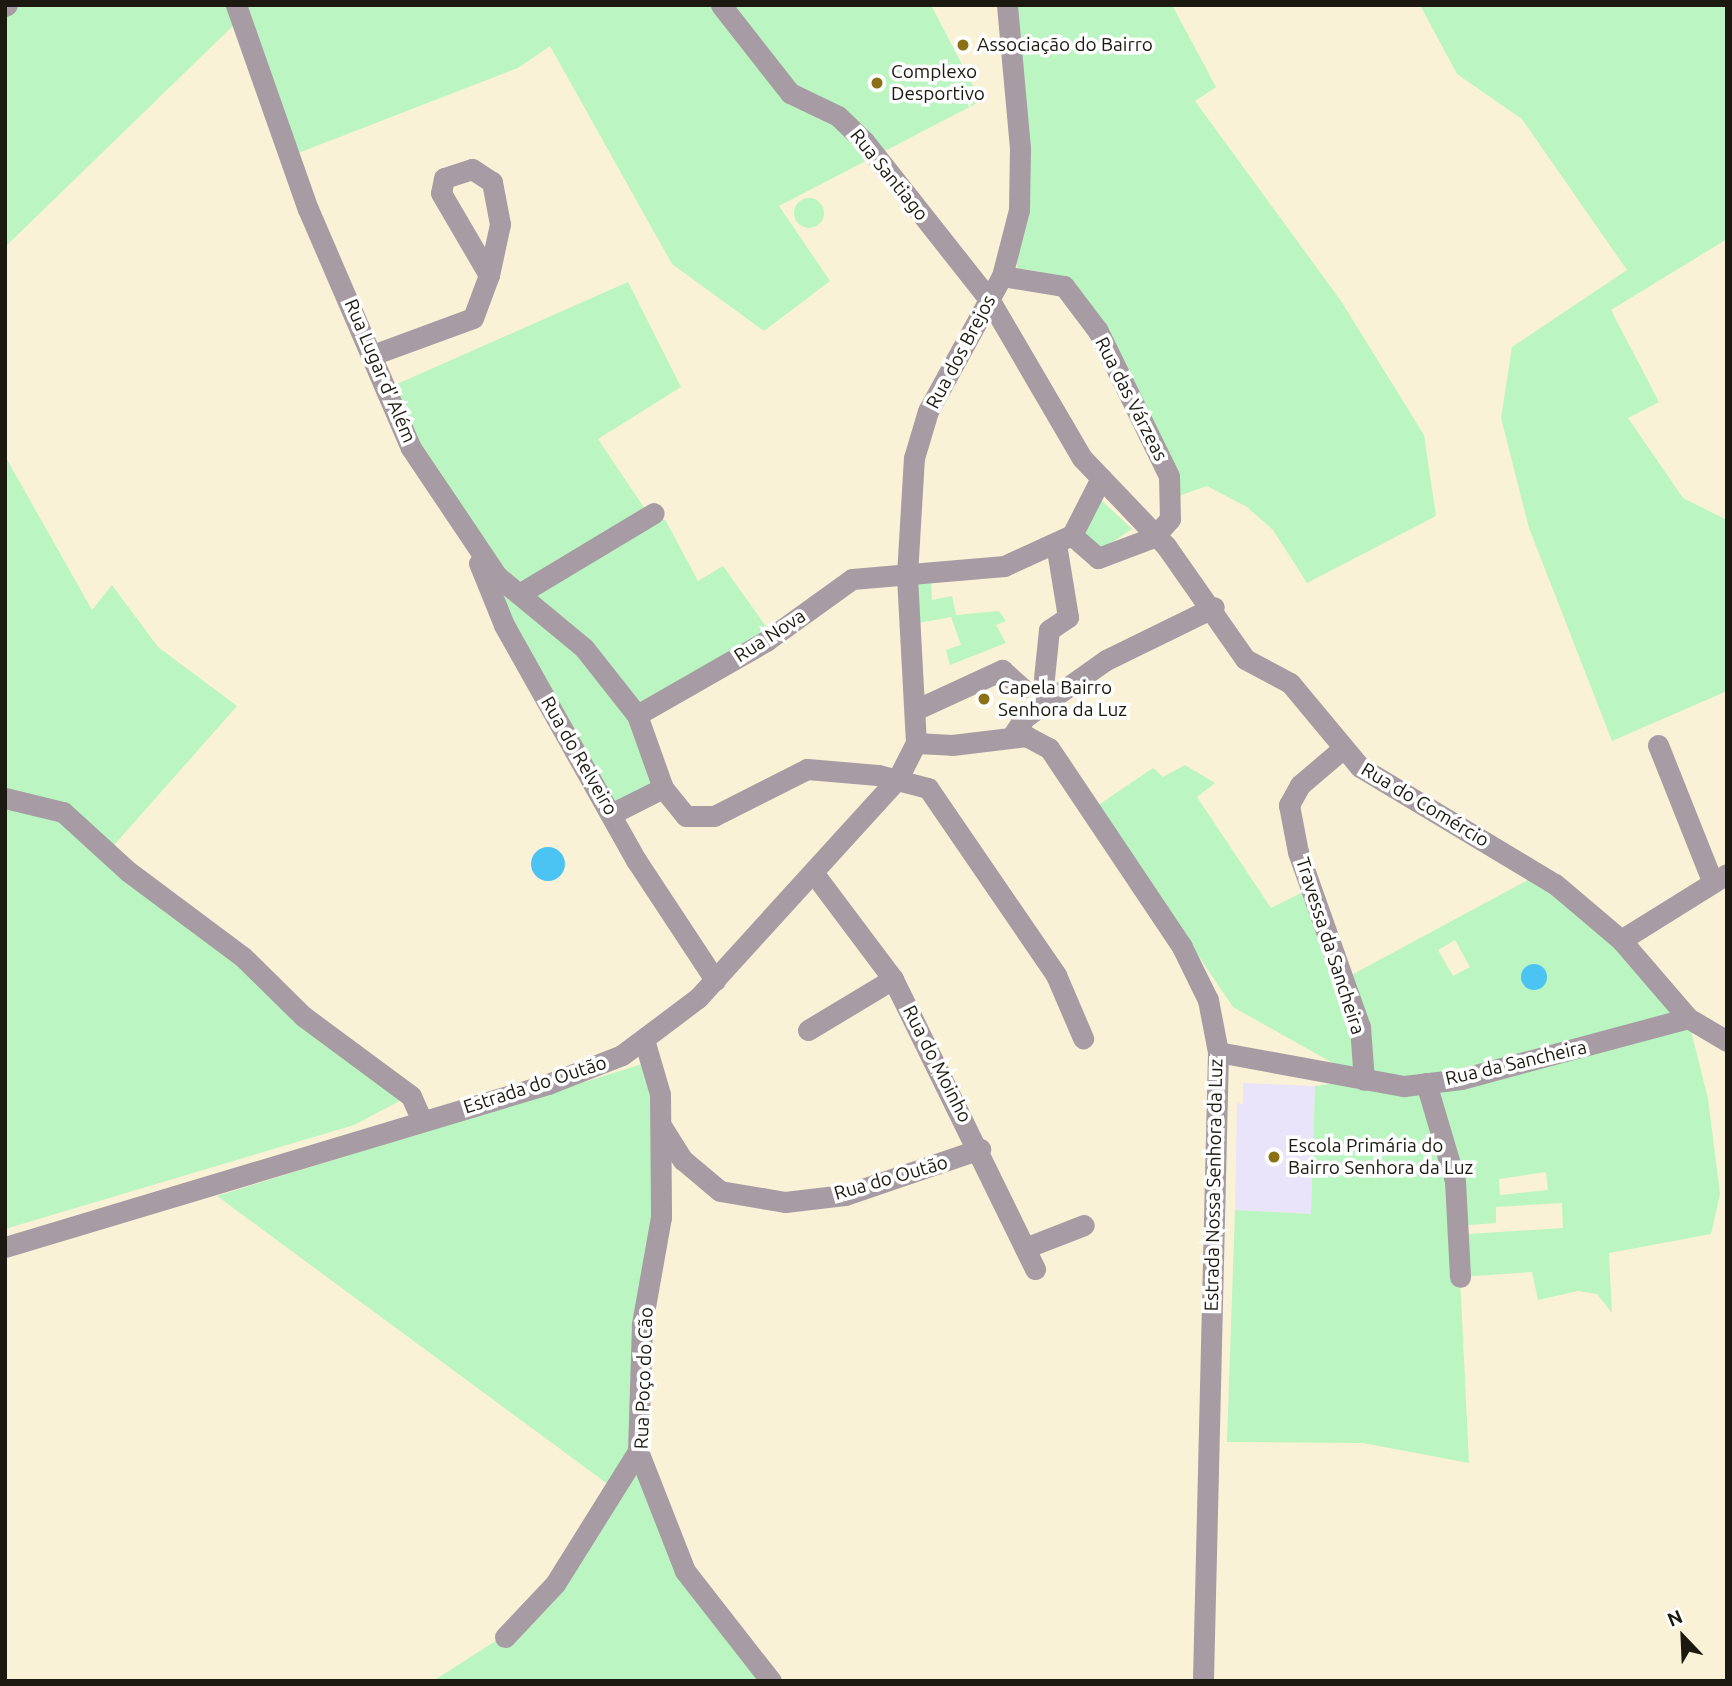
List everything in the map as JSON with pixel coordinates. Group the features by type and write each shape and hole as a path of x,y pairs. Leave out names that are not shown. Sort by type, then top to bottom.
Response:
{"street":[{"name":"Rua Lugar d' Além","path":"236,5 308,209 375,354 411,448 497,576 584,648 637,715 663,788 686,816 714,816 807,769 898,778"},
{"name":"Rua Santiago","path":"721,5 790,93 838,116 864,141 989,299"},
{"name":"Rua dos Brejos","path":"916,743 907,575 914,458 928,411 1002,276 1018,210 1020,148 1007,5"},
{"path":"375,354 473,318 489,275"},
{"name":"Rua das Várzeas","path":"1002,276 1064,286 1097,331 1170,476 1174,506 1154,537"},
{"name":"Rua do Comércio","path":"989,299 1062,428 1101,478 1214,607 1245,659 1290,683 1341,750 1555,884 1621,940 1688,1018 1727,1041"},
{"path":"1044,678 1049,630 1068,618 1064,540 1101,478"},
{"path":"519,594 654,513"},
{"name":"Rua do Relveiro","path":"461,522 504,625 613,813 715,980"},
{"path":"1064,540 1098,558 1154,537"},
{"name":"Rua Nova","path":"637,715 766,641 852,579 1004,566 1064,540"},
{"path":"916,743 951,745 1018,727 1106,660 1214,607"},
{"path":"915,710 1002,670 1022,688"},
{"path":"1022,688 1044,678 1068,689"},
{"path":"1018,727 1022,688"},
{"name":"Estrada Nossa Senhora da Luz","path":"1018,727 1039,741 1182,947 1209,1000 1217,1052 1203,1681"},
{"name":"Estrada do Outão","path":"5,1247 32,1235 576,1075 645,1043 715,980 815,875 898,778 916,743"},
{"path":"1621,940 1719,877 1658,745"},
{"name":"Travessa da Sancheira","path":"1341,750 1300,785 1289,805 1298,852 1360,1027 1364,1080"},
{"path":"898,778 928,788 996,882 1056,975 1083,1038"},
{"path":"613,813 663,788"},
{"path":"5,799 63,811 129,872 243,957 303,1016 411,1096 422,1121"},
{"name":"Rua do Moinho","path":"815,875 893,979 980,1149 1035,1269"},
{"path":"808,1030 893,979"},
{"name":"Rua da Sancheira","path":"1217,1052 1364,1080 1426,1083 1688,1018"},
{"name":"Rua Poço do Cão","path":"645,1043 655,1060 662,1127 661,1217 642,1324 638,1451 685,1571 771,1681"},
{"path":"1426,1083 1455,1181 1460,1277"},
{"name":"Rua do Outão","path":"662,1127 683,1160 720,1191 785,1202 845,1195 980,1149"},
{"path":"1025,1248 1084,1225"},
{"path":"505,1637 555,1584 638,1451"}],"shaded area":[{"name":"Escola Primária do Bairro Senhora da Luz","path":"1243,1083 1315,1086 1311,1214 1235,1210 1237,1103 1243,1104"}],"green space":[{"path":"5,5 931,5 981,101 779,206 830,281 764,331 672,264 550,46 518,68 288,157 239,20 5,247"},
{"path":"1012,5 1172,5 1216,87 1195,101 1341,301 1424,435 1436,516 1307,583 1273,530 1247,507 1207,486 1173,498 1136,399 1041,272 1017,268"},
{"path":"1420,5 1727,5 1727,239 1611,310 1659,402 1628,418 1683,498 1727,520 1727,691 1612,741 1529,528 1501,418 1512,347 1627,270 1522,119 1457,74"},
{"path":"809,198 815,199 823,207 823,219 815,227 809,228 803,227 795,219 794,213 795,207 803,199"},
{"path":"628,282 681,387 598,439 643,506 666,521 698,581 723,566 773,636 637,715 663,788 613,813 491,595 388,388"},
{"path":"5,456 92,610 112,585 158,647 237,706 108,852 413,1094 354,1125 5,1229"},
{"path":"1099,498 1132,529 1101,550 1080,529"},
{"path":"931,583 932,600 952,596 956,615 999,611 1006,621 996,625 1006,643 950,665 946,650 961,645 951,617 918,623 908,585"},
{"path":"1185,765 1215,783 1197,797 1271,908 1311,888 1344,979 1539,874 1688,1018 1708,1099 1720,1194 1711,1234 1609,1253 1612,1313 1597,1294 1578,1291 1538,1300 1532,1272 1460,1277 1469,1463 1363,1443 1227,1442 1235,1210 1311,1214 1315,1086 1363,1080 1233,1007 1097,806 1153,768 1163,777","holes":["1455,940 1470,967 1453,976 1438,950","1546,1172 1548,1190 1500,1195 1499,1179","1562,1203 1563,1228 1468,1234 1468,1225 1496,1223 1496,1207"]},
{"path":"652,1061 660,1094 638,1451 685,1571 771,1681 433,1681 511,1631 617,1491 217,1196"}],"water":[{"path":"548,847 560,852 565,864 560,876 548,881 536,876 531,864 536,852"},
{"path":"1534,964 1544,967 1547,977 1544,987 1534,990 1524,987 1521,977 1524,967"}],"place":[{"name":"Associação do Bairro","path":"963,45"},
{"name":"Complexo Desportivo","path":"877,83"},
{"name":"Capela Bairro Senhora da Luz","path":"984,699"},
{"name":"Escola Primária do Bairro Senhora da Luz","path":"1274,1157"}]}
